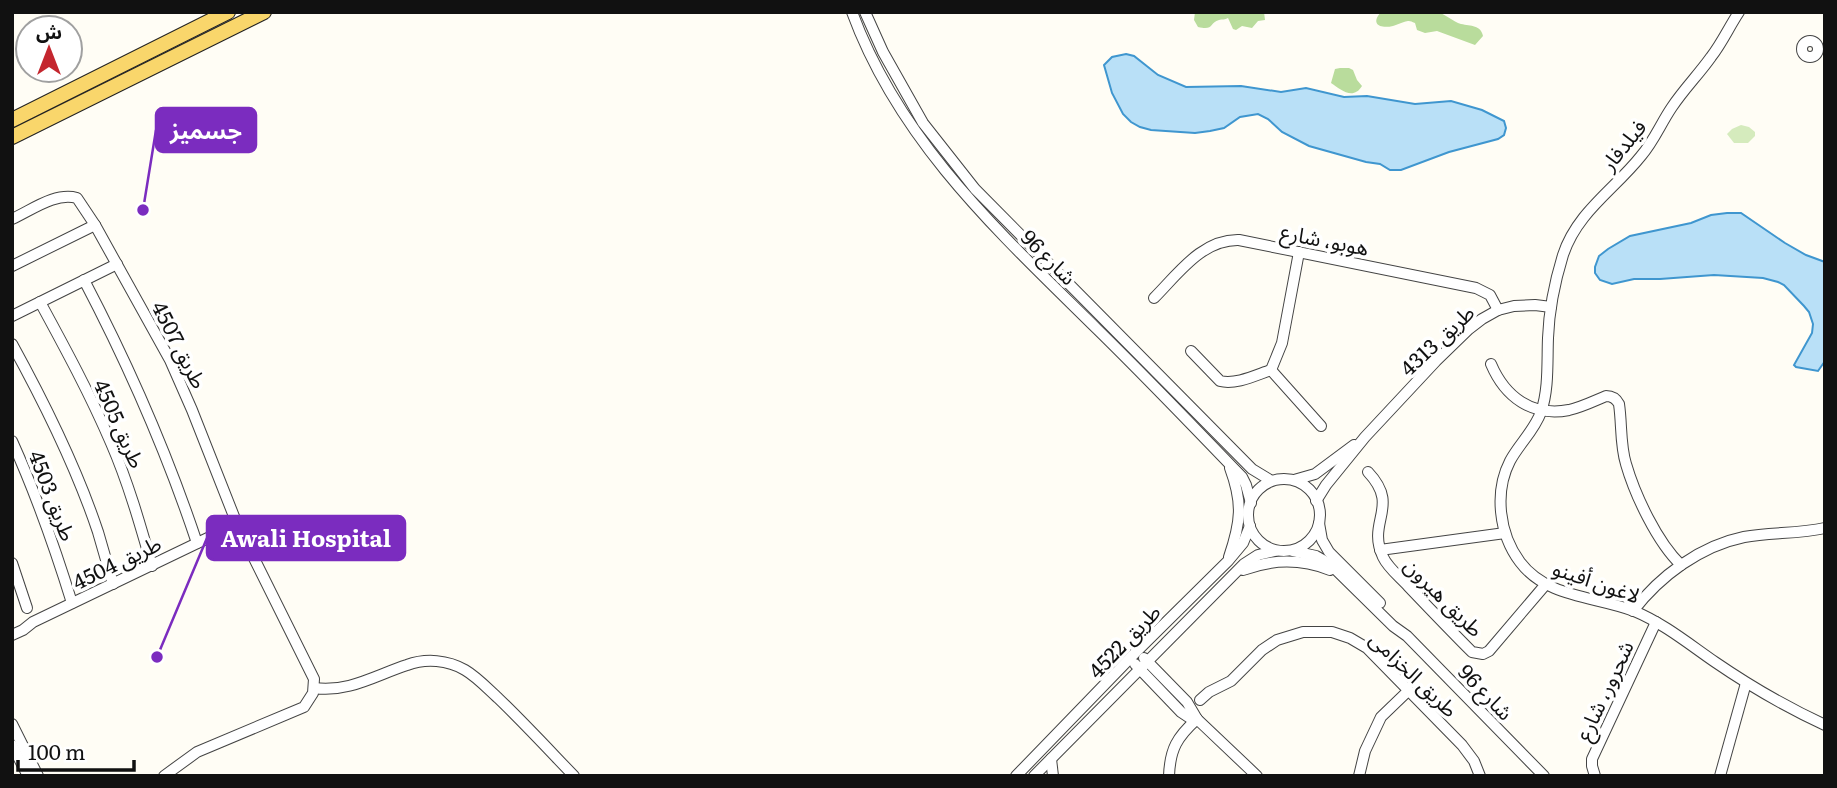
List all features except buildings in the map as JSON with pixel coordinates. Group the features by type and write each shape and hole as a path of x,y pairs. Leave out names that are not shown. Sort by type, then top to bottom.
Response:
{"main road":[{"path":"12,120 228,12"},
{"path":"12,137 264,12"}],"street":[{"name":"شارع 96","path":"852,12 891,93 941,167 982,214 1242,477 1251,503"},
{"name":"شارع 96","path":"865,12 883,52 923,123 975,190 1252,470 1270,480"},
{"name":"فيلدفار","path":"1551,307 1563,256 1579,224 1645,151 1673,105 1713,55 1739,12"},
{"name":"طريق 4507","path":"12,219 58,197 69,196 77,198 95,225 170,360 237,524 314,679 314,688"},
{"path":"12,266 95,225"},
{"name":"هوبو، شارع","path":"1154,298 1201,252 1221,242 1239,240 1476,288 1490,295 1499,310"},
{"path":"1191,351 1224,383 1236,382 1271,370 1282,343 1299,252"},
{"path":"12,316 117,264"},
{"path":"84,280 106,322 150,422 181,495 197,543"},
{"name":"طريق 4505","path":"40,302 90,397 111,444 138,516 152,566"},
{"name":"طريق 4313","path":"1316,500 1365,437 1458,338 1482,319 1499,310 1514,306 1551,307"},
{"name":"لاغون أفينو","path":"1551,307 1542,410 1510,461 1503,479 1501,512 1505,533 1521,564 1546,584 1633,611 1656,622 1746,682 1825,725"},
{"path":"12,344 70,460 97,531 113,584"},
{"path":"1491,364 1506,391 1530,407 1563,411 1606,396 1617,400 1626,464 1651,523 1667,550 1681,565"},
{"path":"1271,370 1321,426"},
{"name":"طريق 4313","path":"1294,480 1315,474 1365,437"},
{"name":"طريق 4503","path":"12,441 44,518 72,603"},
{"path":"1228,462 1238,494 1239,508 1238,526 1228,561"},
{"name":"طريق هيرون","path":"1368,472 1378,482 1384,502 1378,525 1380,550 1384,561 1472,652 1486,654 1546,584"},
{"path":"1270,480 1294,480 1310,490 1316,500 1319,523 1315,534 1307,543 1293,551 1275,551 1256,537 1250,526 1251,503 1255,494 1270,480"},
{"name":"شارع 96","path":"1319,523 1322,540 1329,552 1397,621 1403,632"},
{"name":"طريق 4504","path":"12,635 33,622 237,524"},
{"name":"طريق 4522","path":"1016,776 1228,561 1243,543 1250,526"},
{"path":"1633,611 1647,593 1681,565 1717,546 1743,537 1825,528"},
{"name":"طريق هيرون","path":"1380,550 1505,533"},
{"name":"طريق 4522","path":"1034,775 1234,573 1258,555 1275,551"},
{"name":"شارع 96","path":"1293,551 1316,556 1330,565 1393,626 1403,632 1544,776"},
{"path":"1234,573 1267,563 1297,562 1320,566 1342,576"},
{"path":"12,563 27,608"},
{"path":"12,629 33,622"},
{"name":"شحرور، شارع","path":"1595,776 1592,759 1656,622"},
{"name":"طريق الخزامى","path":"1200,700 1209,692 1231,681 1269,645 1294,633 1312,631 1341,635 1367,648 1462,745 1474,761 1480,776"},
{"path":"1133,655 1182,706 1257,776"},
{"path":"164,776 197,752 304,708 314,688 342,688 410,663 431,661 448,663 466,671 533,732 574,776"},
{"path":"1720,776 1746,682"},
{"path":"1359,776 1365,751 1381,718 1408,691"},
{"path":"1169,776 1169,764 1175,743 1197,719"},
{"path":"12,723 38,776"},
{"path":"12,745 28,776"},
{"path":"1051,759 1053,776"},
{"path":"1034,775 1041,776"}],"green space":[{"path":"1195,12 1264,12 1265,20 1258,21 1252,28 1242,26 1236,30 1228,18 1216,21 1207,28 1198,27 1194,20"},
{"path":"1381,12 1437,12 1458,23 1478,28 1483,36 1475,45 1437,31 1425,33 1417,30 1415,23 1410,21 1388,27 1381,26 1376,20"},
{"path":"1335,69 1353,70 1362,86 1355,93 1342,91 1331,83"},
{"path":"1741,125 1749,127 1755,132 1755,136 1748,143 1734,143 1727,134"}],"water":[{"path":"1126,54 1134,56 1158,75 1186,87 1241,86 1281,92 1306,88 1344,97 1367,96 1415,104 1451,101 1482,110 1504,121 1506,128 1504,135 1498,139 1449,152 1401,170 1390,170 1380,164 1309,146 1282,132 1258,114 1240,117 1224,128 1210,131 1195,133 1151,130 1131,122 1123,114 1112,93 1104,65 1112,57"},
{"path":"1727,213 1741,213 1785,243 1825,262 1825,361 1818,371 1794,365 1812,333 1813,324 1809,312 1778,282 1763,278 1714,275 1634,279 1612,284 1600,280 1595,273 1599,256 1630,236"}],"place":[{"name":"جسميز","path":"143,210"},
{"name":"Awali Hospital","path":"157,657"}]}
